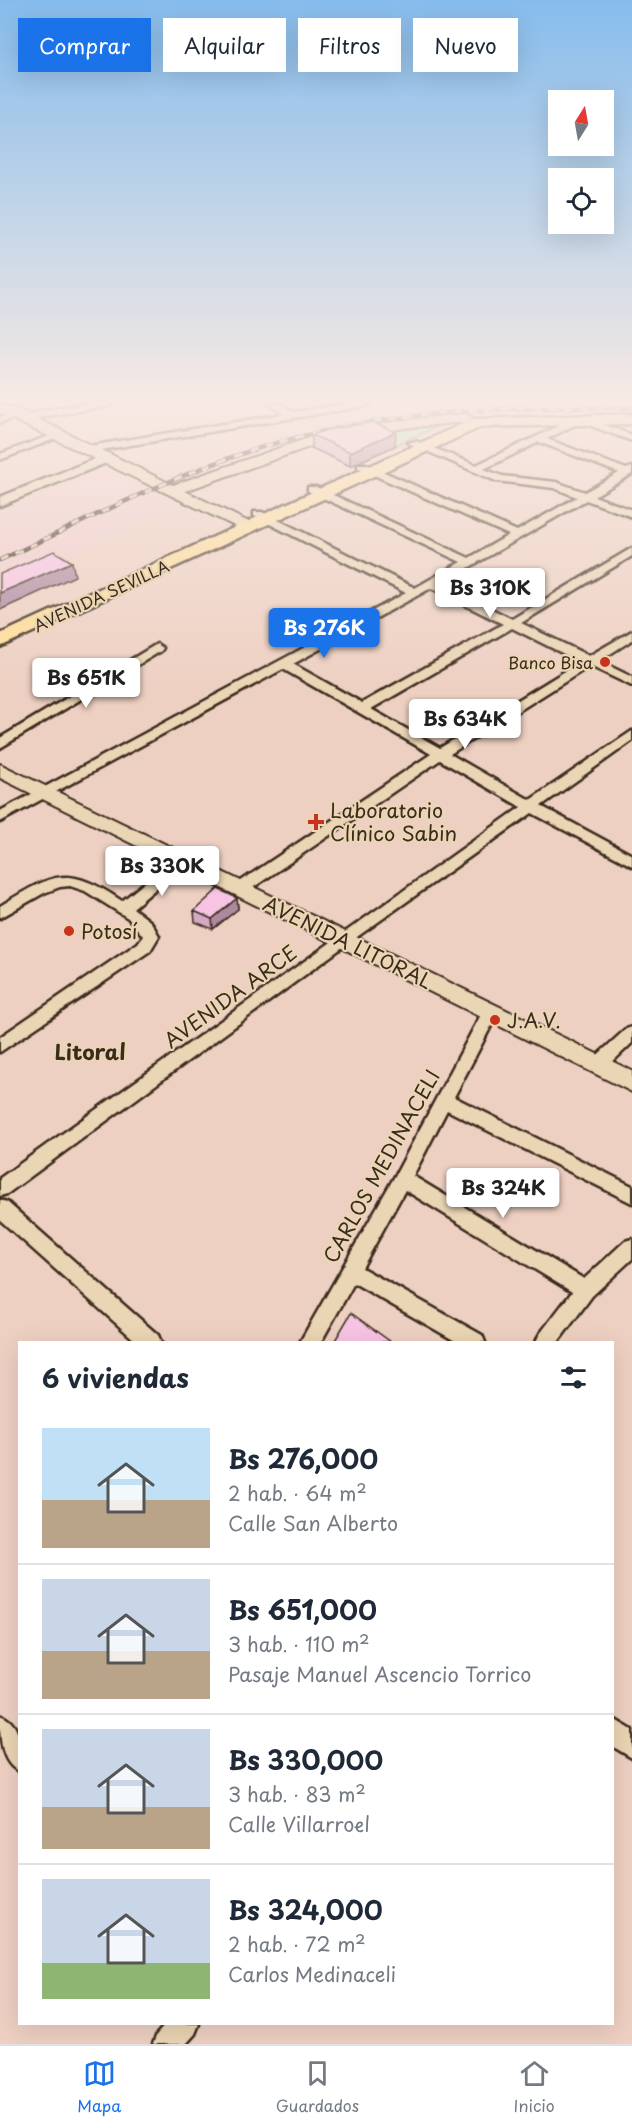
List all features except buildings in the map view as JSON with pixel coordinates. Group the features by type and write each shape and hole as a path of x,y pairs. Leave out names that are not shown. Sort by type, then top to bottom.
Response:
{"main road":[{"path":"192,498 250,524"},
{"name":"AVENIDA SEVILLA","path":"0,641 304,498"},
{"name":"AVENIDA LITORAL","path":"0,770 632,1082"}],"street":[{"path":"332,498 469,562"},
{"path":"435,498 517,534"},
{"path":"0,818 415,593 584,498"},
{"path":"594,498 632,514"},
{"path":"250,524 415,593"},
{"path":"361,709 513,623 632,551"},
{"path":"431,584 632,682"},
{"path":"240,888 440,754 632,635"},
{"path":"0,744 157,648"},
{"path":"284,664 532,807 632,861"},
{"name":"AVENIDA ARCE","path":"0,1188 342,940 632,735"},
{"path":"123,908 181,860"},
{"path":"0,913 48,885 65,880 83,883 123,908 147,924 151,936 144,947 0,1046"},
{"name":"CARLOS MEDINACELI","path":"311,1341 402,1179 491,1011"},
{"path":"598,1065 632,1032"},
{"path":"443,1100 632,1195"},
{"path":"402,1179 585,1290"},
{"path":"0,1208 151,1341"},
{"path":"547,1341 585,1290 632,1247"},
{"path":"350,1271 473,1341"},
{"path":"0,1726 18,1757"},
{"path":"614,1732 632,1746"}],"shaded area":[{"path":"33,498 166,498 179,505 0,584 0,512"}],"railway":[{"path":"0,560 132,498"}],"place":[{"name":"Banco Bisa","path":"605,662"},
{"name":"Laboratorio Clínico Sabin","path":"316,822"},
{"name":"Potosí","path":"69,931"},
{"name":"J.A.V.","path":"495,1020"}],"district":[{"name":"Litoral","path":"90,1051"}]}
